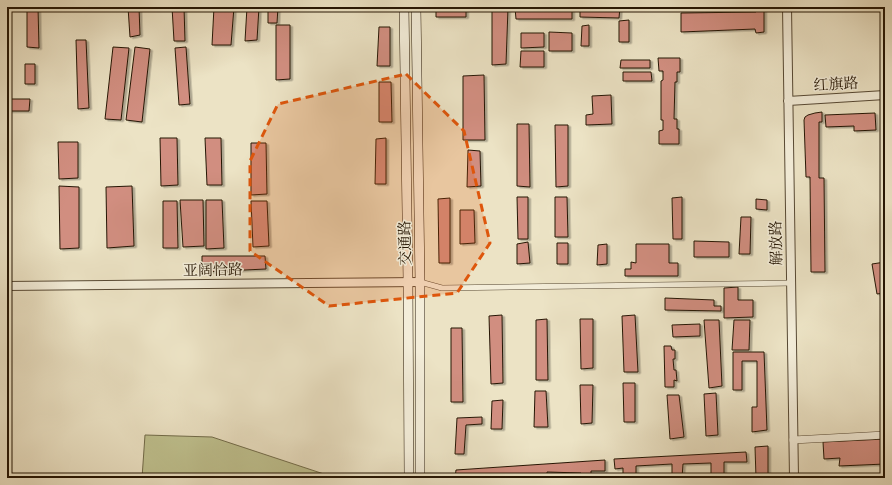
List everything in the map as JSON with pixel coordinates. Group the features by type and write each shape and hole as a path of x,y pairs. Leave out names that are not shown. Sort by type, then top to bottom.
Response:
{"main road":[{"path":"404,7 409,478"},
{"name":"交通路","path":"416,7 420,282 420,478"}],"street":[{"name":"解放路","path":"787,7 794,478"},
{"name":"红旗路","path":"788,101 885,95"},
{"name":"亚阔恰路","path":"7,286 420,282"},
{"path":"420,282 442,288 791,283"},
{"path":"793,440 885,436"}],"highlighted area":[{"path":"406,74 464,131 490,243 457,293 329,306 250,251 250,161 278,104"}],"green space":[{"path":"145,435 212,437 336,478 142,478"}],"building":[{"path":"27,7 38,7 39,48 27,47"},
{"path":"128,7 139,7 140,35 130,37"},
{"path":"172,7 184,7 185,41 174,41"},
{"path":"214,7 234,7 231,45 212,45"},
{"path":"247,7 259,7 257,40 245,41"},
{"path":"268,7 278,7 277,23 268,23"},
{"path":"436,7 466,7 466,17 436,17"},
{"path":"492,7 572,7 572,19 516,19 515,8 508,8 506,64 492,65"},
{"path":"580,7 620,7 619,18 580,17"},
{"path":"756,7 764,7 764,32 756,33 755,29 681,32 681,13 756,12"},
{"path":"629,20 629,42 619,42 619,21"},
{"path":"276,25 290,25 290,79 276,80"},
{"path":"589,25 589,46 581,46 582,26"},
{"path":"379,27 390,27 390,66 377,66"},
{"path":"549,32 572,33 572,51 549,51"},
{"path":"521,33 544,33 544,47 521,48"},
{"path":"76,40 86,40 89,108 78,109"},
{"path":"113,47 129,48 121,120 105,119"},
{"path":"135,47 150,49 142,122 126,120"},
{"path":"186,47 190,104 179,105 175,48"},
{"path":"521,51 544,51 544,67 520,67"},
{"path":"658,58 680,58 680,72 677,72 677,82 675,82 674,119 677,119 677,129 679,129 679,144 659,144 659,131 663,130 663,120 661,120 661,81 663,80 663,71 659,71"},
{"path":"621,60 650,60 650,68 620,68"},
{"path":"25,64 35,64 35,84 25,84"},
{"path":"623,72 651,72 652,81 623,81"},
{"path":"484,75 485,140 463,140 463,76"},
{"path":"379,82 391,82 392,122 379,122"},
{"path":"611,95 612,124 586,125 586,115 593,114 592,96"},
{"path":"7,99 30,99 29,111 7,111"},
{"path":"822,112 822,122 819,122 819,178 824,178 825,272 811,272 810,177 806,177 804,120 808,115"},
{"path":"875,113 876,130 854,131 854,126 826,127 825,115"},
{"path":"517,124 529,124 530,187 517,186"},
{"path":"555,125 568,125 568,186 556,187"},
{"path":"160,138 177,138 178,185 161,186"},
{"path":"205,138 221,138 222,185 207,185"},
{"path":"386,138 386,184 375,184 376,139"},
{"path":"58,142 78,142 78,178 59,179"},
{"path":"251,143 266,143 267,194 251,195"},
{"path":"468,150 480,151 481,186 467,187"},
{"path":"59,186 79,187 79,248 60,249"},
{"path":"132,186 134,246 107,248 106,187"},
{"path":"517,197 528,197 528,239 518,239"},
{"path":"555,197 567,197 568,237 555,237"},
{"path":"682,197 682,239 673,239 672,198"},
{"path":"450,198 450,263 439,263 438,199"},
{"path":"756,199 767,200 767,210 756,209"},
{"path":"180,200 203,200 204,246 183,247"},
{"path":"206,200 222,200 224,248 206,249"},
{"path":"163,201 177,201 178,248 163,248"},
{"path":"251,201 267,201 269,246 253,247"},
{"path":"460,210 474,210 475,243 460,244"},
{"path":"741,217 751,217 750,254 739,254"},
{"path":"694,241 729,242 729,257 694,257"},
{"path":"528,242 530,263 517,264 517,244"},
{"path":"557,243 568,243 568,264 557,264"},
{"path":"607,244 607,264 597,265 598,245"},
{"path":"636,244 669,244 669,263 678,263 678,276 625,276 625,269 631,269 631,262 636,263"},
{"path":"202,256 265,256 266,269 202,272"},
{"path":"885,262 885,293 877,294 872,264"},
{"path":"738,287 738,300 753,300 753,317 724,318 724,288"},
{"path":"665,298 714,300 714,306 721,306 721,311 665,310"},
{"path":"502,315 503,383 491,384 489,316"},
{"path":"635,315 638,372 624,372 622,316"},
{"path":"547,319 548,380 536,380 536,320"},
{"path":"580,319 593,319 593,368 581,369"},
{"path":"704,320 719,320 722,386 709,388"},
{"path":"734,320 750,320 749,350 732,350"},
{"path":"700,324 700,336 673,337 672,325"},
{"path":"451,328 462,328 463,402 451,402"},
{"path":"664,346 671,346 672,350 675,350 675,359 673,359 677,381 674,380 674,387 665,387"},
{"path":"733,352 764,352 767,430 752,432 752,407 757,407 757,361 742,361 742,390 733,390"},
{"path":"623,383 635,383 635,422 624,422"},
{"path":"580,385 593,385 592,423 581,424"},
{"path":"535,391 546,391 548,427 534,427"},
{"path":"716,393 718,435 706,436 704,394"},
{"path":"667,395 679,395 684,437 670,439"},
{"path":"503,400 502,429 491,429 492,401"},
{"path":"482,417 482,424 466,425 464,454 455,454 457,418"},
{"path":"885,439 885,464 839,466 840,458 824,459 823,442"},
{"path":"768,446 768,478 756,478 755,447"},
{"path":"746,452 747,462 724,462 724,478 711,478 711,463 683,464 682,478 672,478 672,464 636,466 636,478 623,478 623,468 615,469 614,459"},
{"path":"605,460 605,471 591,471 591,478 580,478 581,473 547,472 547,478 535,478 535,475 504,476 504,478 455,478 456,470"}]}
